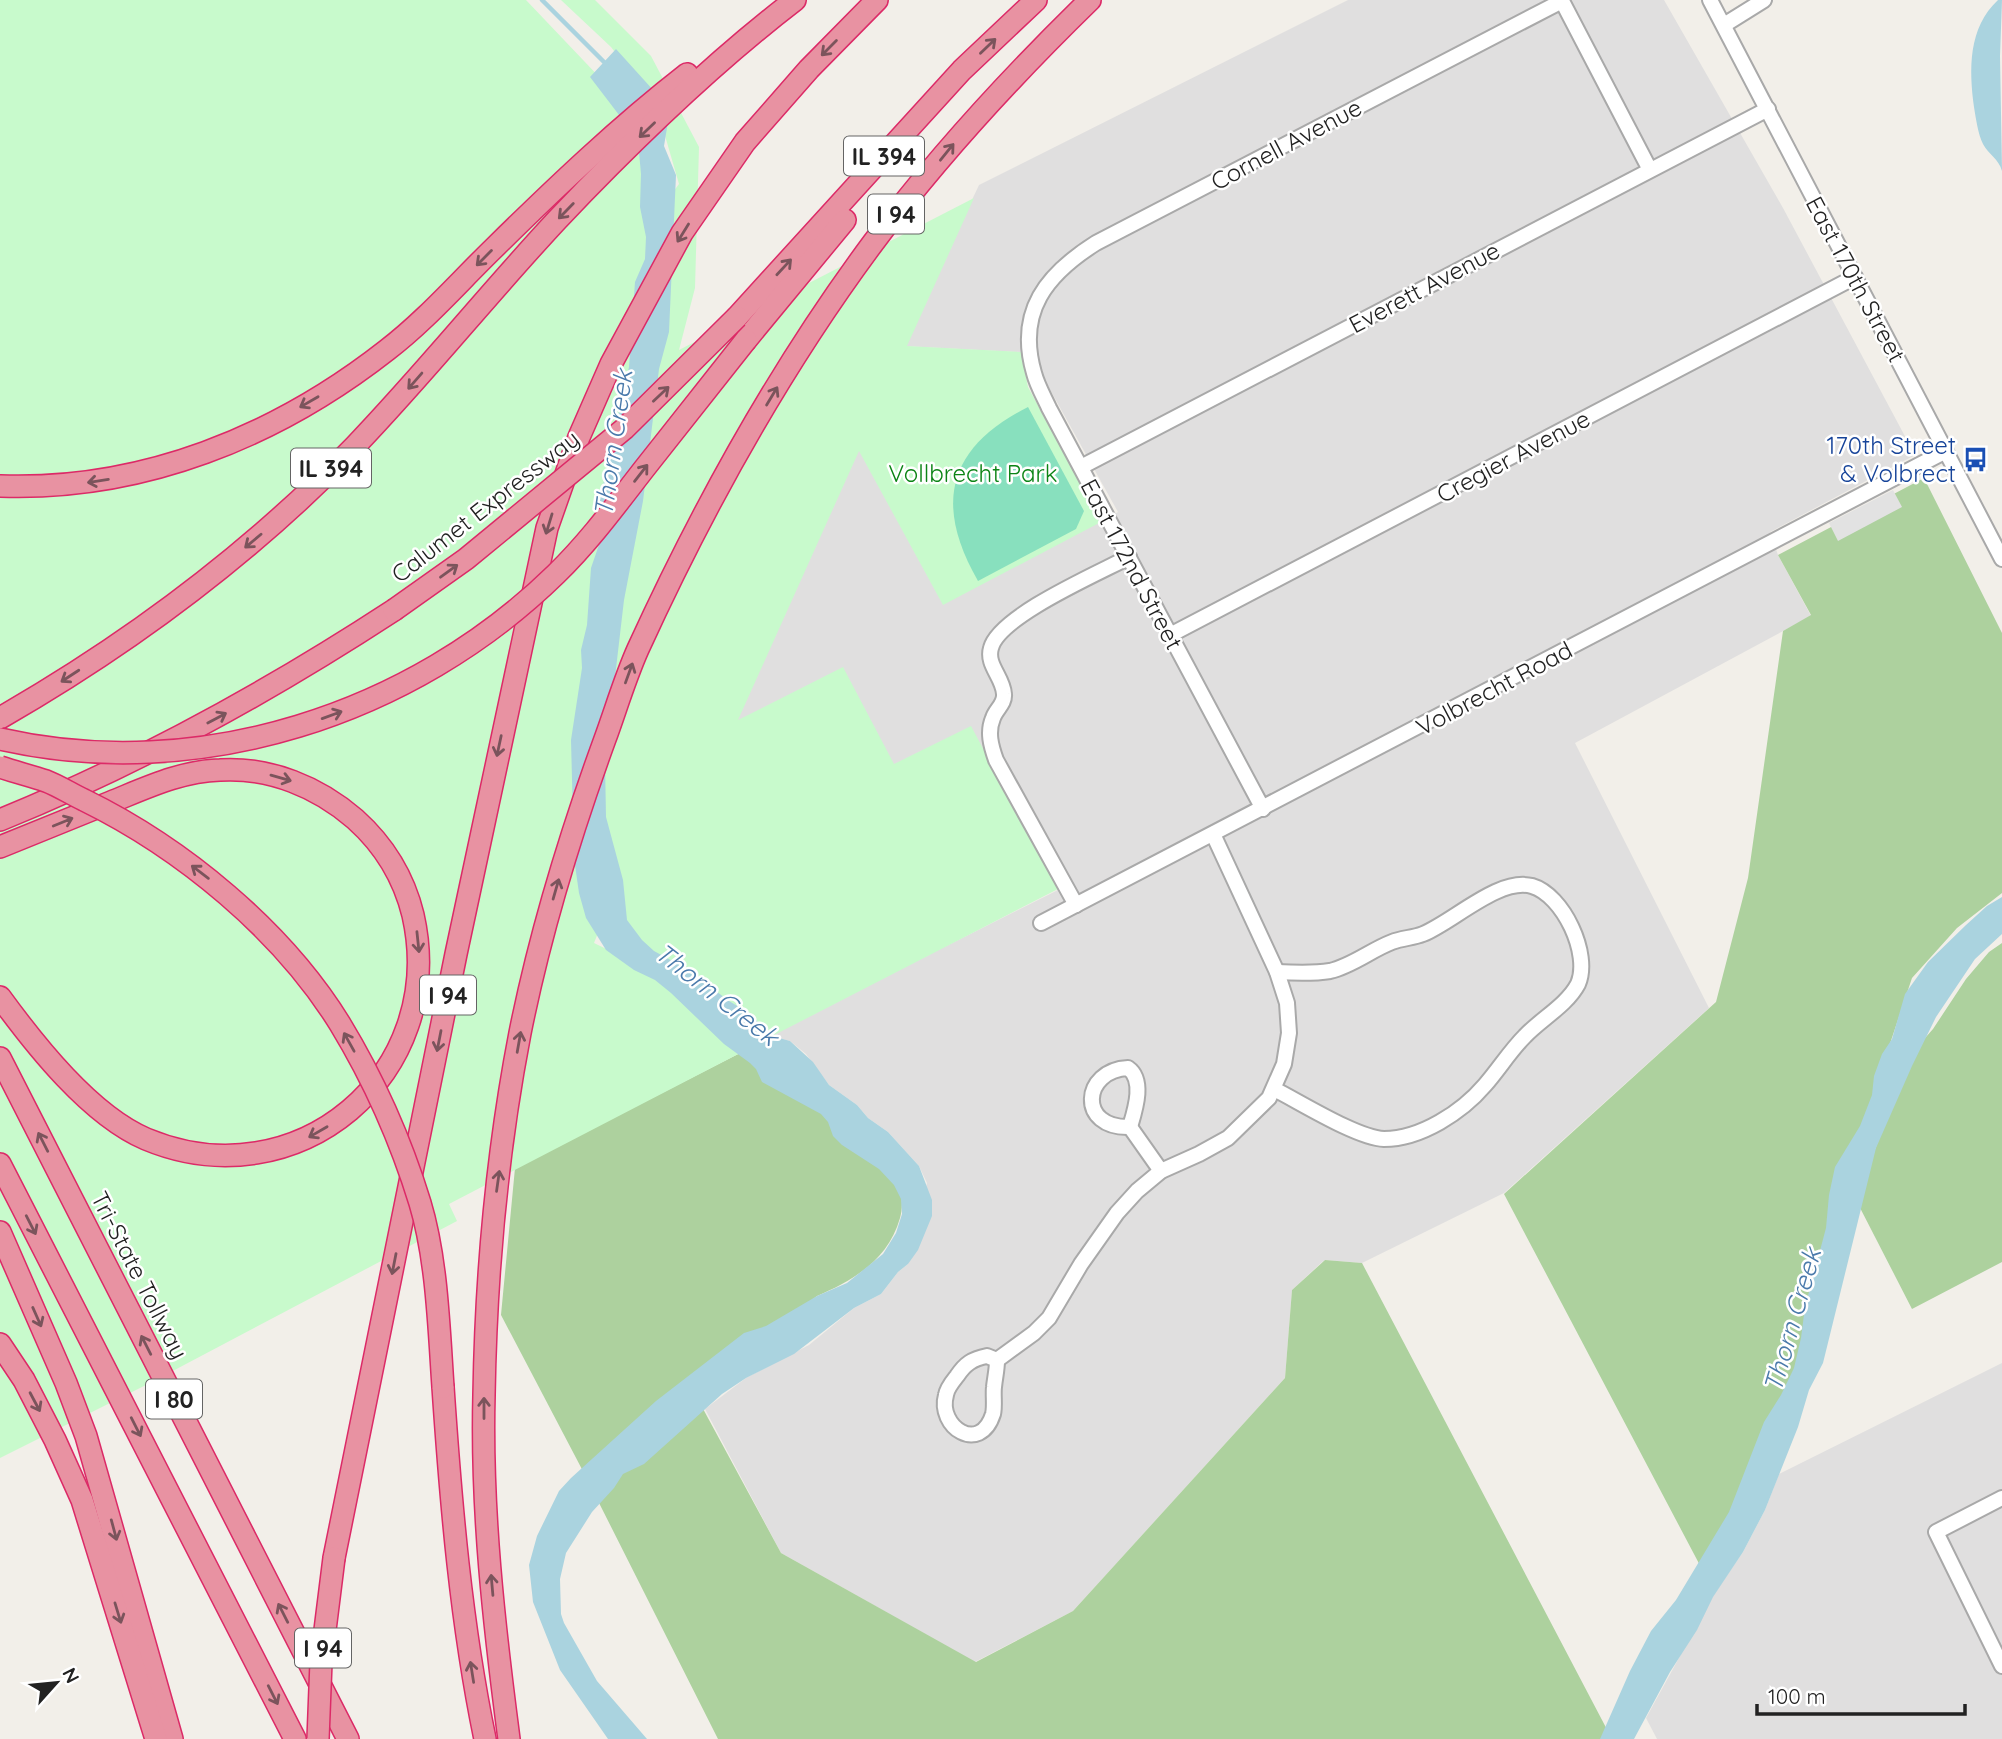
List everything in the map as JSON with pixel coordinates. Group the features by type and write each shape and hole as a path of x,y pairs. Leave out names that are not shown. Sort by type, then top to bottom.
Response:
{"highway":[{"path":"0,486 86,483 153,470 233,441 312,401 365,367 406,335 677,91 793,0"},
{"name":"I 94","path":"318,1739 321,1662 334,1558 517,658 547,528 579,437 611,364 682,233 746,142 809,69 877,0"},
{"name":"Calumet Expressway","path":"0,820 103,775 260,694 394,610 466,559 624,429 737,317 962,70 1036,0"},
{"name":"I 94","path":"509,1739 487,1534 483,1400 488,1291 496,1197 520,1035 538,954 578,811 636,653 698,525 813,329 874,242 960,136 1038,50 1090,0"},
{"path":"0,739 55,750 114,753 217,746 313,722 372,700 416,678 468,646 502,620 590,538 962,70"},
{"name":"IL 394","path":"0,718 122,643 207,579 272,524 354,447 555,222 609,152"},
{"path":"0,767 48,782 116,816 174,853 220,888 303,974 339,1023 367,1073 398,1140 421,1206 433,1271 453,1525 471,1675 485,1739"},
{"path":"0,847 180,776 221,769 285,778 307,787 335,804 364,827 380,845 398,873 410,904 419,961 418,988 412,1014 381,1076 365,1097 315,1135 277,1150 234,1157 179,1150 145,1138 119,1123 59,1070 0,997"},
{"name":"Tri-State Tollway","path":"0,1058 348,1739"},
{"name":"I 80","path":"0,1164 295,1739"},
{"path":"0,1231 86,1436 172,1739"},
{"path":"0,1344 24,1380 82,1500 156,1739"},
{"path":"299,1643 359,1739"}],"street":[{"name":"East 170th Street","path":"1710,0 2002,559"},
{"path":"1724,25 1765,0"},
{"path":"1562,1 1650,168"},
{"name":"Cornell Avenue","path":"1033,312 1041,293 1054,274 1096,243 1562,1"},
{"name":"Everett Avenue","path":"1081,467 1768,108"},
{"name":"Cregier Avenue","path":"1170,635 1855,277"},
{"name":"East 172nd Street","path":"1033,312 1029,353 1034,375 1049,408 1263,809"},
{"name":"Volbrecht Road","path":"1041,923 1946,451"},
{"path":"1076,905 996,760 991,745 993,717 1001,706 1004,695 1002,684 990,661 991,647 1005,628 1029,609 1129,557"},
{"path":"997,1360 987,1356 974,1359 964,1366 946,1394 945,1408 950,1422 957,1430 968,1435 977,1434 986,1427 993,1413 997,1360 1034,1333 1049,1318 1081,1264 1117,1213 1137,1191 1161,1171 1228,1138 1254,1115 1269,1098 1284,1065 1289,1033 1287,1003 1277,972 1213,834"},
{"path":"1274,1089 1359,1132 1384,1139 1427,1129 1474,1098 1525,1035 1568,997 1578,983 1580,953 1574,933 1555,900 1532,886 1519,885 1503,888 1422,934 1395,941 1346,966 1309,973 1277,972"},
{"path":"1130,1127 1161,1171"},
{"path":"2002,1498 1936,1532 2002,1666"}],"shaded area":[{"path":"1348,0 1664,0 1783,208 1915,455 1770,532 1778,555 1811,616 1575,743 1709,1008 1504,1193 1362,1263 1322,1262 1292,1290 1285,1378 1073,1611 975,1662 781,1553 705,1409 746,1378 809,1345 854,1308 881,1294 908,1264 927,1183 919,1166 888,1132 829,1085 806,1054 790,1041 769,1035 1058,890 970,730 891,769 731,727 858,447 1101,522 1118,512 1043,377 1038,353 903,346 979,185"},
{"path":"1893,490 1902,507 1838,541 1829,523"},
{"path":"2002,1363 2002,1739 1657,1739 1646,1718 1713,1596 1743,1552 1765,1510 1779,1474"}],"green space":[{"name":"Vollbrecht Park","path":"0,0 526,0 623,102 661,208 679,184 657,108 611,47 561,0 595,0 651,56 699,147 695,288 679,350 974,198 907,346 1021,352 1028,387 1101,522 943,605 859,451 738,720 843,667 894,764 971,726 1058,889 751,1047 621,924 616,888 594,943 664,977 746,1050 449,1204 457,1221 150,1383 0,1458"},
{"name":"Vollbrecht Park","path":"1028,407 1084,511 1076,529 978,581 964,553 956,527 953,503 956,480 965,460 980,441 1001,423"},
{"path":"1924,478 2002,633 2002,893 1957,928 1912,978 1851,1160 1821,1294 1748,1501 1704,1573 1504,1194 1716,1002 1748,878 1783,631 1811,615 1778,555"},
{"path":"2002,943 2002,1262 1912,1309 1856,1200 1911,1054 1933,1029 1966,979 1989,952"},
{"path":"746,1050 835,1123 868,1154 897,1187 902,1205 895,1233 868,1267 817,1296 585,1475 501,1315 515,1168"},
{"path":"1325,1260 1362,1263 1612,1739 718,1739 592,1489 695,1394 781,1553 976,1662 1073,1611 1285,1378 1292,1290"}],"water":[{"path":"1998,0 2002,0 2002,171 1985,148 1980,136 1971,78 1976,36 1988,11"},
{"path":"616,49 654,91 669,116 664,146 676,175 669,332 659,369 643,501 624,600 605,763 606,817 623,880 627,920 654,951 687,969 754,1016 769,1035 790,1041 813,1062 829,1085 888,1132 919,1166 932,1200 932,1216 918,1250 881,1294 854,1308 794,1354 746,1378 722,1394 644,1464 623,1474 592,1512 566,1553 560,1579 561,1614 564,1623 597,1681 647,1739 608,1739 560,1670 533,1602 529,1565 537,1536 559,1491 656,1401 744,1333 766,1326 817,1296 847,1283 883,1254 896,1233 902,1214 901,1199 894,1185 879,1169 842,1145 833,1136 828,1122 821,1114 762,1082 750,1063 724,1044 671,993 606,950 586,918 579,893 574,858 571,740 582,668 581,650 587,625 591,568 602,536 600,499 629,367 635,282 645,259 646,237 640,207 639,152 629,128 590,77"},
{"path":"2002,897 2002,934 1975,959 1936,1017 1876,1148 1823,1363 1809,1390 1798,1427 1765,1510 1634,1739 1600,1739 1651,1631 1676,1600 1729,1512 1764,1422 1794,1368 1805,1307 1826,1228 1835,1167 1860,1126 1872,1095 1874,1076 1882,1054 1892,1039 1905,994 1928,962 1987,906"}],"waterway":[{"name":"Thorn Creek","path":"542,0 606,64"}],"place":[{"name":"170th Street & Volbrect","path":"1976,459"}]}
